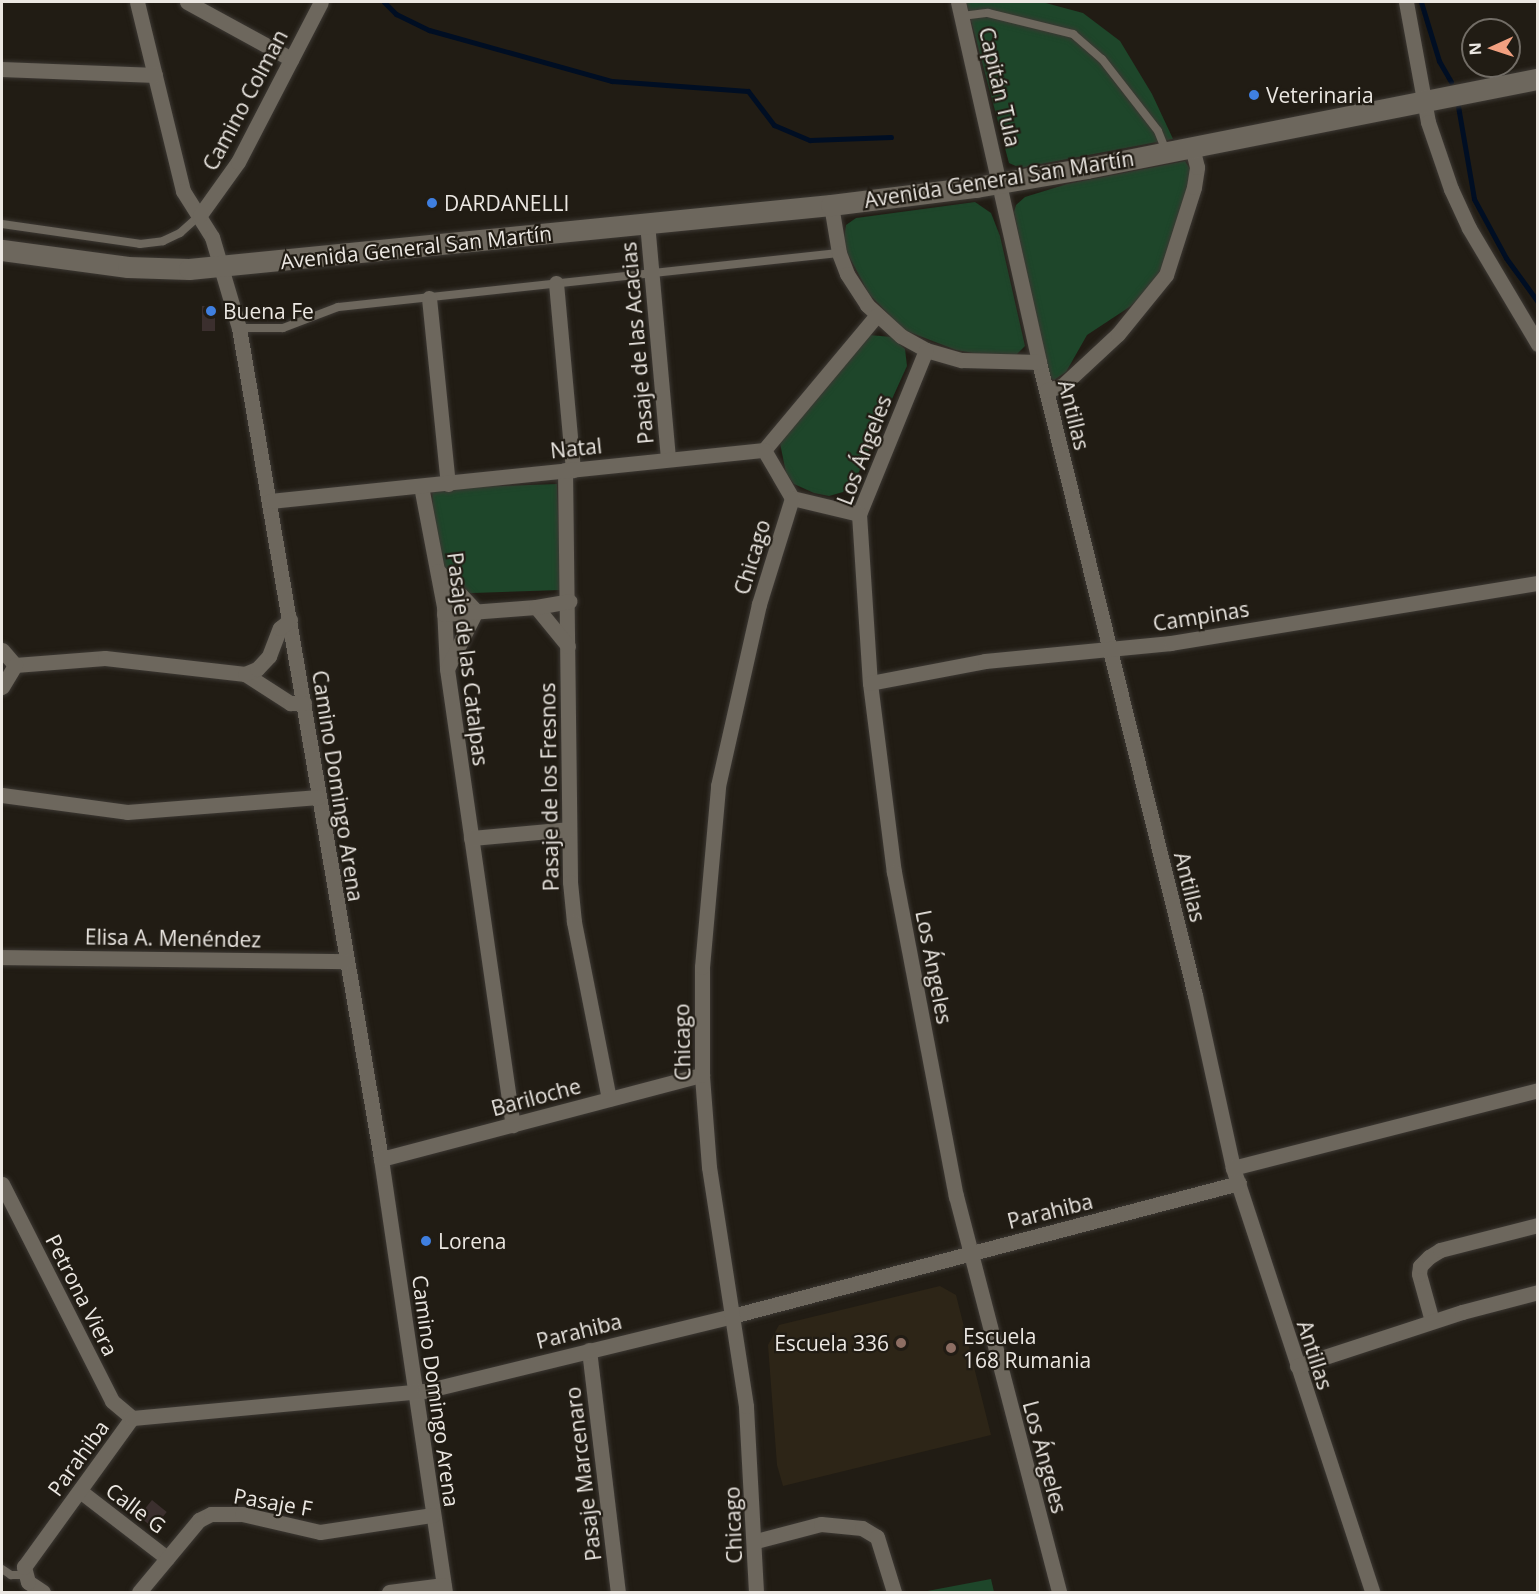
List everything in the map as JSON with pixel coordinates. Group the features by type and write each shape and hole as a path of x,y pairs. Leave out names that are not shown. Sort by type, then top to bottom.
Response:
{"main road":[{"name":"Avenida General San Martín","path":"2,250 128,267 224,267 831,205 999,183 1538,79"}],"street":[{"name":"Camino Domingo Arena","path":"137,2 183,191 200,215 224,267 239,328 304,703 344,961 381,1159 444,1589"},
{"path":"187,2 291,59"},
{"name":"Camino Colman","path":"200,215 238,162 321,2"},
{"path":"1406,2 1423,101 1461,212 1538,344"},
{"name":"Capitán Tula","path":"960,9 999,183"},
{"path":"2,69 155,75"},
{"path":"1047,390 1062,386 1118,334 1166,275 1194,187 1197,167 1192,147"},
{"name":"Antillas","path":"999,183 1039,362 1195,995 1233,1168 1372,1593"},
{"path":"831,205 839,254 856,290 876,316 926,350 981,363 1039,362"},
{"name":"Pasaje de las Acacias","path":"647,223 668,459"},
{"name":"Pasaje de los Fresnos","path":"556,283 569,470 569,829 573,922 609,1099"},
{"path":"429,298 448,483"},
{"path":"859,514 792,498 764,450 876,316"},
{"name":"Los Ángeles","path":"926,350 859,514 870,683 894,872 956,1196 1059,1593"},
{"name":"Natal","path":"270,501 764,450"},
{"name":"Pasaje de las Catalpas","path":"421,486 438,571 444,614 447,669 471,838 490,947 513,1125"},
{"name":"Chicago","path":"756,1593 756,1541 749,1433 718,1236 702,1075 706,902 718,786 759,604 792,498"},
{"path":"438,571 476,611"},
{"name":"Campinas","path":"870,683 985,661 1111,651 1538,583"},
{"path":"444,614 536,607 569,601"},
{"path":"536,607 568,646"},
{"path":"447,669 476,611"},
{"path":"245,674 257,669 269,656 280,628 290,620"},
{"path":"2,650 15,665"},
{"path":"15,665 105,658 245,674 290,703 304,703"},
{"path":"2,687 15,665"},
{"path":"2,795 127,812 318,797"},
{"path":"471,838 569,829"},
{"name":"Elisa A. Menéndez","path":"2,957 344,961"},
{"name":"Bariloche","path":"381,1159 702,1075"},
{"path":"1233,1168 1538,1090"},
{"name":"Parahiba","path":"25,1575 28,1561 132,1418 415,1393 732,1316 1239,1183"},
{"name":"Petrona Viera","path":"2,1184 112,1401 132,1418"},
{"path":"1432,1321 1419,1274 1425,1261 1440,1250 1538,1225"},
{"path":"1297,1366 1432,1321 1538,1292"},
{"name":"Pasaje Marcenaro","path":"589,1350 618,1593"},
{"name":"Calle G","path":"80,1491 167,1558"},
{"name":"Pasaje F","path":"140,1593 199,1520 212,1514 242,1514 321,1532 433,1515"},
{"path":"756,1541 822,1524 862,1528 877,1537 894,1593"},
{"path":"25,1575 43,1593"},
{"path":"389,1593 444,1589"}],"lane":[{"name":"Avenida General San Martín","path":"960,9 988,13 1073,34 1102,59 1158,131 1167,152"},
{"path":"2,224 140,244 163,241 180,233 200,215"},
{"path":"239,328 283,328 338,308 839,254"},
{"path":"2,1569 11,1575 25,1575"}],"shaded area":[{"path":"940,1286 956,1295 991,1435 783,1486 777,1465 768,1345 779,1325"}],"green space":[{"path":"966,2 1042,2 1083,13 1120,41 1152,94 1173,139 1020,168 1009,163"},
{"path":"1185,161 1192,172 1160,278 1131,306 1087,335 1066,372 1054,380 1048,376 1014,212 1016,205 1025,197 1067,184"},
{"path":"975,202 991,213 1000,236 1025,346 1016,355 991,356 956,350 904,330 869,294 843,245 846,225 856,218"},
{"path":"869,335 892,337 905,349 907,366 857,476 843,492 829,496 814,493 794,484 786,473 780,443"},
{"path":"557,484 561,590 436,594 432,488"},
{"path":"991,1579 994,1592 922,1592"}],"building":[{"path":"202,306 215,306 215,331 202,331"},
{"path":"152,1500 167,1512 154,1528 139,1516"}],"waterway":[{"path":"384,2 396,14 429,30 612,81 748,91 774,125 810,140 891,137"},
{"path":"1421,2 1439,61 1451,82"},
{"path":"1458,106 1474,199 1506,258 1538,302"}],"place":[{"name":"Veterinaria","path":"1254,95"},
{"name":"DARDANELLI","path":"432,203"},
{"name":"Buena Fe","path":"211,311"},
{"name":"Lorena","path":"426,1241"},
{"name":"Escuela 336","path":"901,1343"},
{"name":"Escuela 168 Rumania","path":"951,1348"}]}
